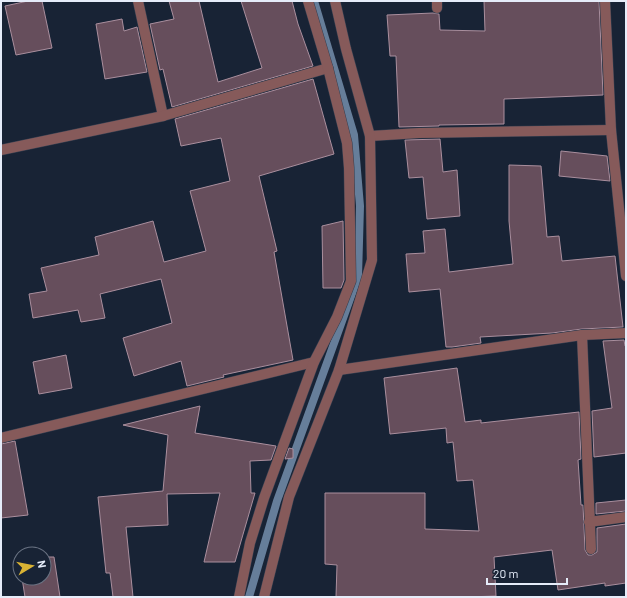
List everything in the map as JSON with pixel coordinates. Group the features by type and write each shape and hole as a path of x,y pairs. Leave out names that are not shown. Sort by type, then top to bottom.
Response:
{"street":[{"path":"138,1 163,116"},
{"path":"239,597 250,543 264,498 314,362 337,317 351,281 349,168 347,144 328,68 308,1"},
{"path":"264,597 289,497 338,370 372,260 370,136 346,49 335,1"},
{"path":"605,1 611,130 626,276"},
{"path":"1,150 163,116 328,68"},
{"path":"370,136 419,133 611,130"},
{"path":"338,370 582,335 626,332"},
{"path":"582,335 591,549"},
{"path":"1,438 314,362"},
{"path":"589,522 626,517"}],"building":[{"path":"28,1 42,1 52,48 16,55 5,6"},
{"path":"169,1 199,1 218,82 262,68 241,1 292,1 298,24 313,66 172,107 163,69 160,70 150,24 174,19"},
{"path":"484,1 599,1 603,95 504,99 504,124 399,127 396,56 390,56 387,15 433,13 439,14 440,30 485,31"},
{"path":"122,19 124,31 137,27 147,72 105,79 96,24"},
{"path":"313,79 334,154 259,176 277,251 274,252 293,360 223,375 224,377 187,386 181,361 134,376 123,338 172,323 161,279 100,294 105,318 81,322 78,310 33,318 29,294 47,291 41,268 99,255 95,237 153,221 164,262 206,251 190,191 230,181 221,138 181,146 175,119"},
{"path":"440,139 443,172 457,170 460,216 427,219 423,177 409,178 405,140"},
{"path":"561,151 607,156 610,181 559,176"},
{"path":"509,165 541,166 547,237 559,236 562,261 615,256 623,327 480,337 481,343 446,347 440,289 409,292 406,254 425,253 423,231 445,229 449,272 513,264 509,221"},
{"path":"343,221 344,280 341,288 323,288 322,226"},
{"path":"624,340 625,346 626,345 626,453 594,457 592,411 612,408 603,341"},
{"path":"66,355 72,388 39,394 33,362"},
{"path":"457,368 465,422 481,420 481,423 579,412 581,459 578,460 581,505 583,505 585,550 588,555 592,555 597,552 597,528 626,524 626,583 605,586 605,583 558,590 552,550 494,557 496,596 336,597 337,565 325,564 325,493 425,493 425,529 479,531 473,480 457,481 453,442 447,443 446,428 390,434 384,378"},
{"path":"200,406 195,433 276,446 271,460 250,461 251,493 255,493 235,562 204,562 220,493 167,494 168,525 126,527 133,597 113,597 110,573 106,573 98,497 163,491 168,435 123,425"},
{"path":"15,441 28,515 1,518 1,444"},
{"path":"289,448 293,449 293,458 285,459"},
{"path":"626,500 626,511 596,514 596,503"},
{"path":"52,557 54,557 60,597 25,597 23,586 52,586"}],"waterway":[{"path":"249,597 277,501 358,277 360,206 354,135 314,1"}]}
